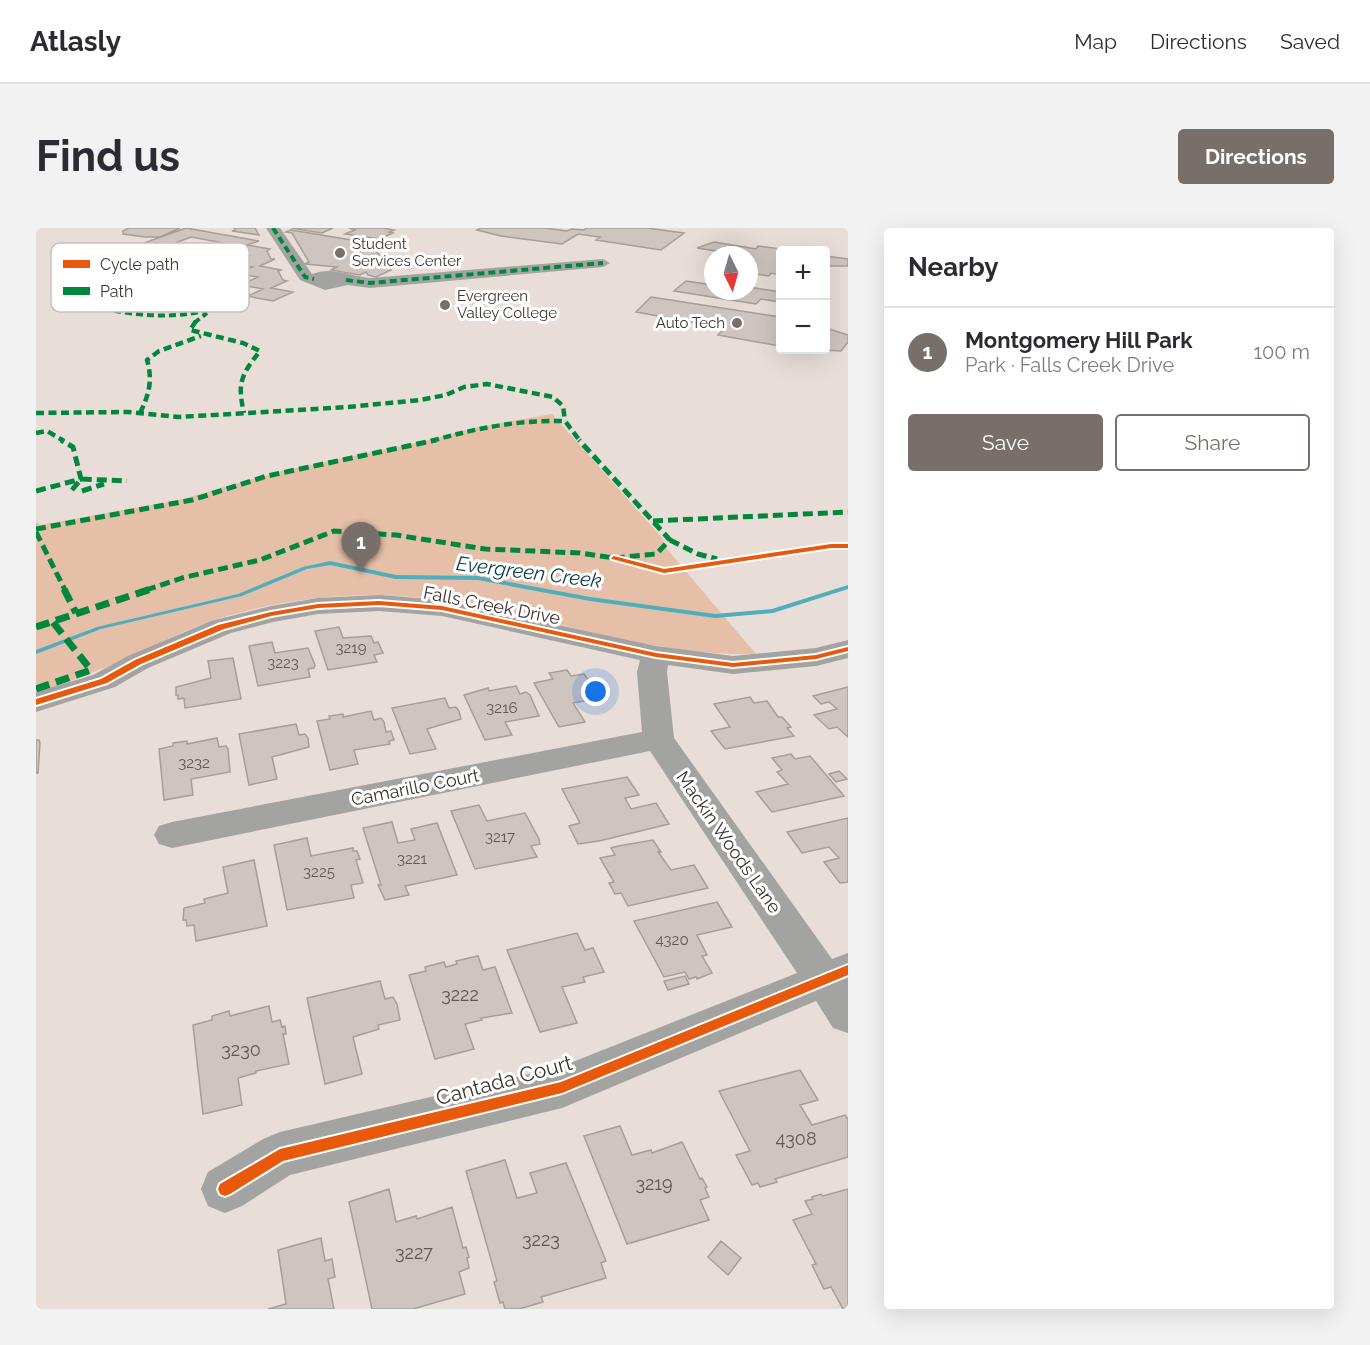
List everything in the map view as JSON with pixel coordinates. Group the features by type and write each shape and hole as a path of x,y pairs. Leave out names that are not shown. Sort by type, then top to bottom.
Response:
{"street":[{"path":"273,228 304,277 314,279 320,276 336,275 346,280 370,283 603,263"},
{"name":"Falls Creek Drive","path":"36,702 104,681 138,662 221,627 271,614 318,606 379,603 442,608 656,656 733,664 816,657 848,649"},
{"name":"Mackin Woods Lane","path":"656,656 652,672 658,740 840,989"},
{"name":"Camarillo Court","path":"172,835 658,740"},
{"name":"Cantada Court","path":"225,1189 280,1155 562,1087 840,989"}],"shaded area":[{"path":"552,414 662,538 667,549 756,654 715,653 674,648 472,605 431,599 371,595 341,596 282,603 223,617 36,694 36,521 40,525 179,500 282,471 425,441 478,427"}],"building":[{"path":"129,228 180,228 160,237 145,237 123,234 123,231"},
{"path":"186,228 259,241 249,244 224,243 191,237 175,243 144,243"},
{"path":"234,228 255,228 259,235 232,231 235,230"},
{"path":"291,228 333,228 322,233"},
{"path":"349,228 394,230 389,232 393,233 380,239 345,234 355,230"},
{"path":"481,228 545,228 567,231 587,228 647,228 684,233 661,250 596,240 600,237 578,234 562,244 501,236 477,230"},
{"name":"Student Services Center","path":"291,230 370,243 391,270 376,277 366,272 360,275 331,270 337,267 305,264 309,262 292,233 286,232"},
{"path":"714,242 738,246 704,246 704,249 697,248"},
{"path":"249,245 270,249 267,251 271,259 275,259 260,266 281,270 278,271 283,280 287,281 271,288 293,292 273,301 249,296 263,289 249,286 249,281 258,277 249,275 249,269 253,267 249,266"},
{"path":"758,246 776,248 776,274 771,273 769,276 758,274"},
{"path":"830,257 848,259 848,266 830,266"},
{"path":"686,281 704,284 704,296 674,291"},
{"path":"758,288 776,291 776,301 761,299 756,304 731,300 758,300"},
{"name":"Auto Tech","path":"651,297 776,316 776,345 718,335 725,328 636,312"},
{"path":"830,329 848,335 848,342 841,351 830,350"},
{"path":"339,627 343,638 371,636 374,643 378,642 383,653 374,655 377,662 328,670 315,631"},
{"path":"272,642 275,653 308,648 315,665 314,668 308,669 310,677 258,686 249,646"},
{"path":"233,658 241,699 185,708 184,698 178,699 176,695 176,687 211,678 208,661"},
{"path":"567,670 571,676 584,674 591,683 596,682 600,686 604,694 588,697 590,700 573,703 585,722 559,727 534,683 553,679 549,673"},
{"path":"516,686 520,694 526,692 530,695 539,716 505,722 512,735 485,740 464,695 488,688 489,691"},
{"path":"848,687 848,737 837,727 829,729 814,715 837,709 829,702 821,704 813,696"},
{"path":"750,697 754,703 767,701 778,717 782,717 791,727 787,728 794,736 725,749 711,731 730,727 714,704"},
{"path":"445,698 449,708 456,707 461,719 427,729 436,749 410,754 392,708"},
{"path":"371,711 374,720 381,718 386,732 391,731 394,740 389,741 390,744 354,750 358,764 330,770 317,721 330,719 329,716 343,714 343,717"},
{"path":"296,724 299,735 305,734 308,738 309,747 272,757 277,779 249,785 239,734"},
{"path":"217,738 219,747 226,746 228,749 230,772 191,779 193,795 164,800 159,749 173,746 173,743 187,741 187,744"},
{"path":"36,740 40,743 38,773 36,773"},
{"path":"791,754 795,759 810,756 844,796 772,812 756,792 788,784 777,772 782,770 772,758"},
{"path":"839,771 847,779 836,782 829,774"},
{"path":"627,777 639,795 625,798 631,809 656,803 669,824 578,844 569,826 580,823 562,789"},
{"path":"479,805 487,821 525,813 539,839 540,844 531,846 537,857 475,869 451,811"},
{"path":"848,818 848,882 840,883 824,862 839,858 829,847 802,853 787,832"},
{"path":"392,822 398,843 415,840 411,829 437,823 457,875 405,886 409,895 385,900 378,885 381,885 363,828"},
{"path":"307,838 311,856 353,848 353,851 357,851 360,859 356,860 363,883 351,885 354,898 287,910 274,845"},
{"path":"653,840 661,852 658,852 671,870 694,865 708,888 628,906 621,893 615,894 609,883 614,882 600,858 615,855 611,848"},
{"path":"254,860 267,926 196,941 194,925 187,926 186,920 183,920 184,908 205,903 204,899 228,893 223,867"},
{"path":"717,902 732,927 697,935 707,955 702,956 712,973 697,979 696,977 689,979 685,972 664,977 634,921"},
{"path":"577,933 585,950 593,948 604,972 583,977 585,982 562,987 577,1023 540,1032 507,950"},
{"path":"478,956 483,970 495,967 512,1013 481,1018 482,1020 465,1024 474,1049 435,1059 409,975 426,971 425,967 444,962 446,967 457,964 456,961"},
{"path":"685,976 689,984 668,990 664,981"},
{"path":"380,981 385,999 393,997 397,1004 400,1020 378,1025 379,1029 353,1037 362,1074 325,1084 307,998"},
{"path":"269,1006 272,1022 280,1020 282,1027 285,1026 286,1034 283,1034 289,1064 256,1071 256,1073 238,1078 242,1105 203,1114 193,1025 212,1020 212,1016 229,1011 230,1016"},
{"path":"800,1070 818,1100 800,1105 812,1125 845,1115 848,1119 848,1157 775,1179 777,1182 760,1187 758,1183 752,1185 736,1155 750,1151 719,1091"},
{"path":"620,1126 632,1155 651,1150 652,1153 682,1142 700,1179 702,1178 707,1187 705,1188 709,1197 700,1200 709,1220 627,1244 584,1136"},
{"path":"505,1160 517,1198 537,1193 530,1173 566,1163 606,1261 601,1263 606,1278 541,1297 543,1302 519,1309 505,1309 503,1302 500,1303 494,1282 497,1281 466,1171"},
{"path":"389,1189 396,1222 416,1216 417,1219 452,1207 463,1248 466,1247 469,1257 467,1258 469,1268 459,1272 465,1294 413,1309 372,1309 349,1202"},
{"path":"848,1189 848,1309 843,1309 831,1287 824,1289 812,1265 816,1264 793,1220 812,1214 805,1201 813,1199 812,1197"},
{"path":"321,1238 325,1261 332,1259 335,1277 328,1279 334,1309 268,1309 286,1304 278,1250"},
{"path":"721,1241 741,1258 728,1275 708,1257"}],"waterway":[{"name":"Evergreen Creek","path":"36,652 99,628 240,595 305,568 330,563 396,577 478,578 590,599 715,616 773,611 848,587"}],"marked path":[{"path":"273,228 305,277 314,279"},
{"path":"346,280 370,283 603,263"},
{"path":"123,312 170,315 203,312"},
{"path":"207,313 192,324 190,330 243,343 260,351 241,379 240,393 244,413"},
{"path":"140,413 151,381 147,360 159,351 201,336"},
{"path":"36,413 128,412 179,417 348,407 420,400 446,395 464,387 487,384 553,397 563,406 565,421"},
{"path":"36,529 192,500 267,476 421,444 466,431 528,420 565,421 582,444 670,540 656,554 614,558 580,553 485,549 396,535 334,531 260,560 182,578 36,627"},
{"path":"36,433 47,431 73,447 81,479 36,491"},
{"path":"72,490 81,479 127,481"},
{"path":"82,491 104,484"},
{"path":"653,521 848,512"},
{"path":"36,532 76,613"},
{"path":"670,540 698,554 717,559"},
{"path":"36,689 91,670 52,621"}],"cycle path":[{"path":"614,558 664,571 831,546 848,546"},
{"path":"36,702 104,681 138,662 221,627 271,614 318,606 379,603 442,608 656,655 733,665 816,657 848,649"},
{"path":"225,1189 280,1155 562,1087 848,970"}],"place":[{"name":"Student Services Center","path":"340,253"},
{"name":"Evergreen Valley College","path":"445,305"},
{"name":"Auto Tech","path":"737,323"},
{"name":"Montgomery Hill Park","path":"361,572"}]}
